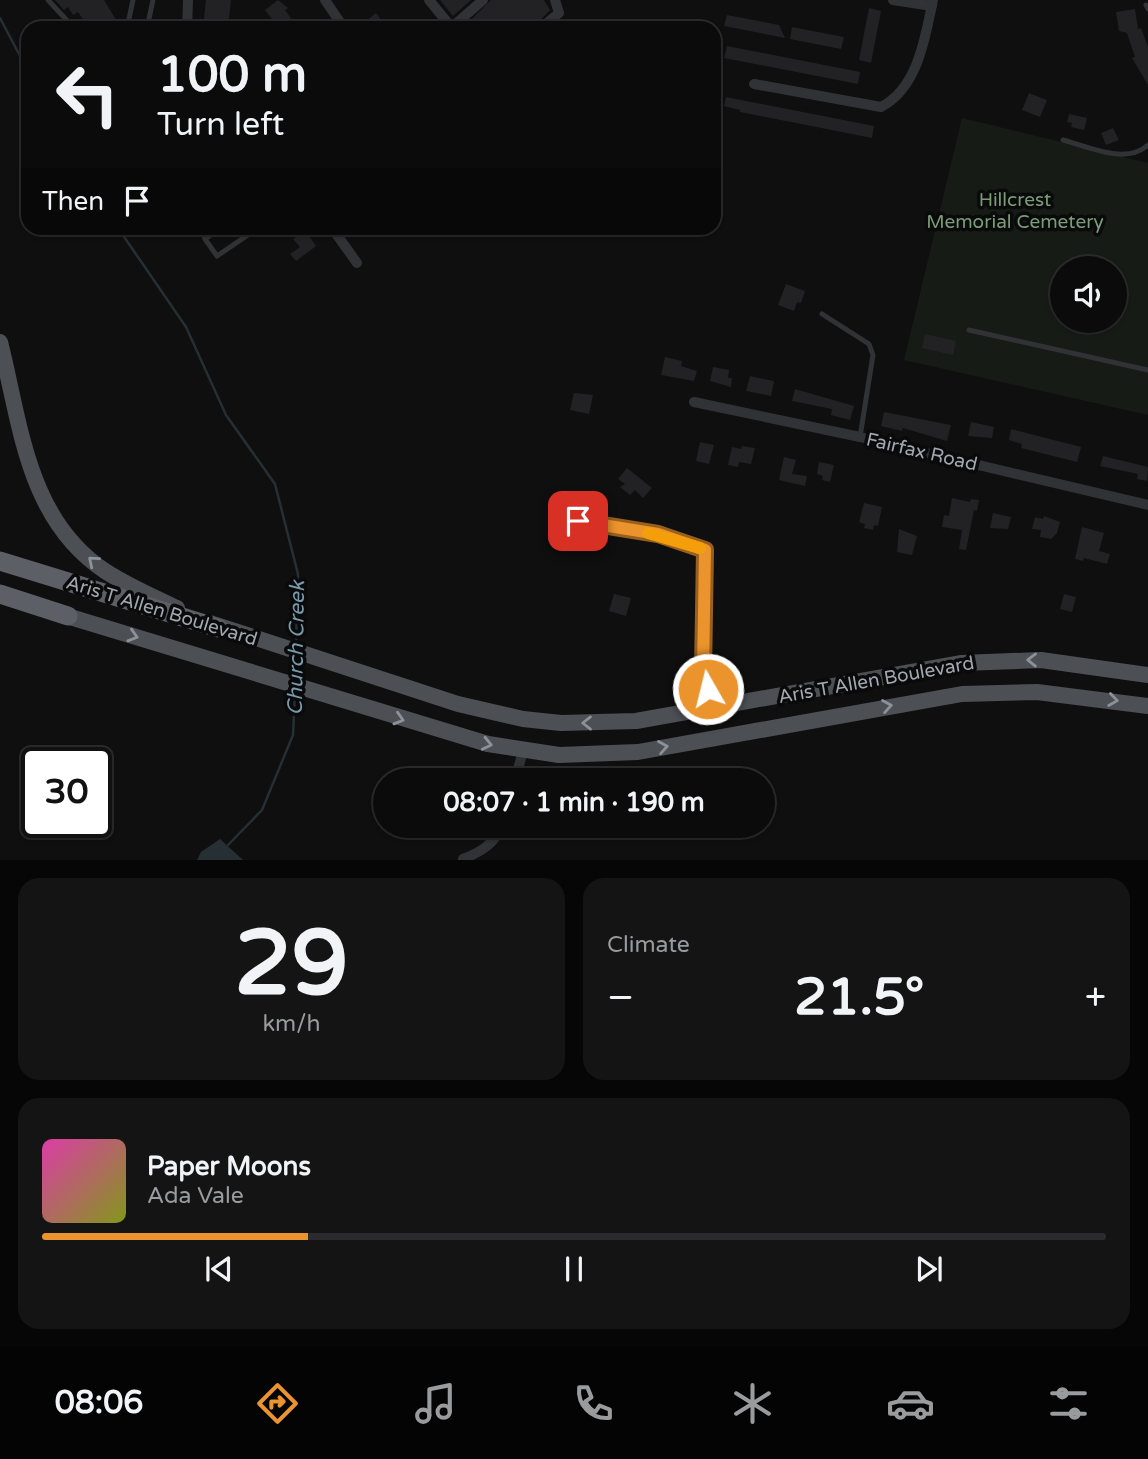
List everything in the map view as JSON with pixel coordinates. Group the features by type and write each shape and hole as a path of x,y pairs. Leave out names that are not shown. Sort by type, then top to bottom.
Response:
{"highway":[{"name":"Aris T Allen Boulevard","path":"0,561 223,629"},
{"name":"Aris T Allen Boulevard","path":"0,597 68,616"}],"main road":[{"path":"0,342 29,468 54,518 85,555 103,570 223,629"},
{"name":"Aris T Allen Boulevard","path":"68,616 464,738 523,751 596,755 638,752 962,694 1037,691 1148,706"},
{"name":"Aris T Allen Boulevard","path":"223,629 458,704 523,719 595,723 679,713 915,670 998,660 1065,663 1148,675"}],"street":[{"path":"187,21 188,0"},
{"path":"325,0 339,21"},
{"path":"429,0 446,21"},
{"path":"459,21 483,0"},
{"path":"549,21 559,13 555,0"},
{"path":"754,83 881,107 893,101 914,73 933,3 893,0"},
{"path":"337,235 357,263"},
{"name":"Fairfax Road","path":"694,402 860,437 1148,505"},
{"path":"679,713 697,695 703,673 705,550"},
{"path":"703,673 711,693 736,704"},
{"path":"518,768 523,751"},
{"path":"463,859 480,853 495,838"}],"lane":[{"path":"48,0 68,21"},
{"path":"128,21 133,0"},
{"path":"148,21 153,0"},
{"path":"1063,140 1132,155 1148,145"},
{"path":"204,235 217,257 248,235"},
{"path":"205,239 210,235"},
{"path":"822,314 869,344 873,355 860,437"},
{"path":"969,330 1148,370"},
{"path":"554,524 578,521 645,532 705,550"}],"green space":[{"name":"Hillcrest Memorial Cemetery","path":"962,118 1148,163 1148,415 904,360"}],"shaded area":[{"path":"220,839 243,860 197,860 201,852"}],"building":[{"path":"55,0 104,0 117,21 84,21 78,12 73,15 68,7 64,10"},
{"path":"206,0 231,0 229,21 204,21"},
{"path":"278,0 288,8 285,10 293,21 274,21 265,10"},
{"path":"440,0 471,0 453,16"},
{"path":"491,0 544,0 550,10 540,21 470,21"},
{"path":"869,8 881,11 871,63 859,60"},
{"path":"1135,9 1138,29 1141,28 1148,47 1148,85 1132,58 1135,57 1127,33 1119,31 1116,12"},
{"path":"376,13 382,21 366,21"},
{"path":"727,15 779,25 785,38 724,26"},
{"path":"792,27 844,37 841,49 790,39"},
{"path":"727,46 860,72 858,84 724,58"},
{"path":"1029,93 1047,100 1040,117 1022,110"},
{"path":"726,97 874,126 872,138 740,112 724,106"},
{"path":"1069,114 1087,118 1084,130 1071,127 1072,123 1067,122"},
{"path":"1113,128 1119,140 1106,145 1101,133"},
{"path":"298,235 308,235 316,246 296,261 290,254 300,247 293,239"},
{"path":"786,284 805,291 801,303 797,302 794,311 778,305"},
{"path":"925,334 956,341 953,355 922,348"},
{"path":"665,357 682,361 681,366 697,371 694,381 661,375"},
{"path":"713,367 729,370 731,387 710,381"},
{"path":"750,376 774,381 771,396 746,391"},
{"path":"795,389 854,406 850,420 831,415 832,409 792,401"},
{"path":"574,393 593,395 589,414 570,410"},
{"path":"884,412 951,425 947,441 903,428 902,431 881,426"},
{"path":"971,422 994,427 992,438 968,436"},
{"path":"1011,429 1081,447 1077,462 1021,448 1022,444 1009,440"},
{"path":"700,442 714,445 709,464 696,461"},
{"path":"742,446 755,448 751,464 739,462 738,467 728,465 732,447 741,449"},
{"path":"1103,456 1148,467 1147,481 1137,479 1138,474 1100,466"},
{"path":"784,457 796,460 792,474 807,476 805,486 779,480"},
{"path":"819,462 834,465 830,482 822,480 823,476 817,474"},
{"path":"627,468 652,488 643,498 635,490 630,495 620,487 625,484 618,479"},
{"path":"952,498 970,502 971,499 979,500 977,511 974,510 966,550 959,549 962,530 942,527 944,515 949,516"},
{"path":"864,503 882,507 878,526 874,525 873,530 864,528 865,524 859,522"},
{"path":"993,513 1011,517 1008,529 990,528"},
{"path":"1044,516 1060,522 1057,533 1051,539 1040,537 1041,530 1032,529 1035,517 1043,519"},
{"path":"1082,527 1104,533 1099,551 1110,554 1107,564 1084,558 1083,561 1075,559"},
{"path":"899,529 917,536 912,555 897,552"},
{"path":"614,594 631,598 626,616 609,611"},
{"path":"1064,594 1076,597 1072,612 1060,609"}],"waterway":[{"name":"Church Creek","path":"0,18 21,58"},
{"name":"Church Creek","path":"123,235 186,327 226,415 275,484 298,574 296,645"},
{"name":"Church Creek","path":"295,680 296,658"},
{"name":"Church Creek","path":"228,845 262,810 293,735 295,690"}],"slow traffic":[{"path":"648,533 700,548"}],"route":[{"path":"578,521 658,534 705,550 703,673 708,689"}]}
